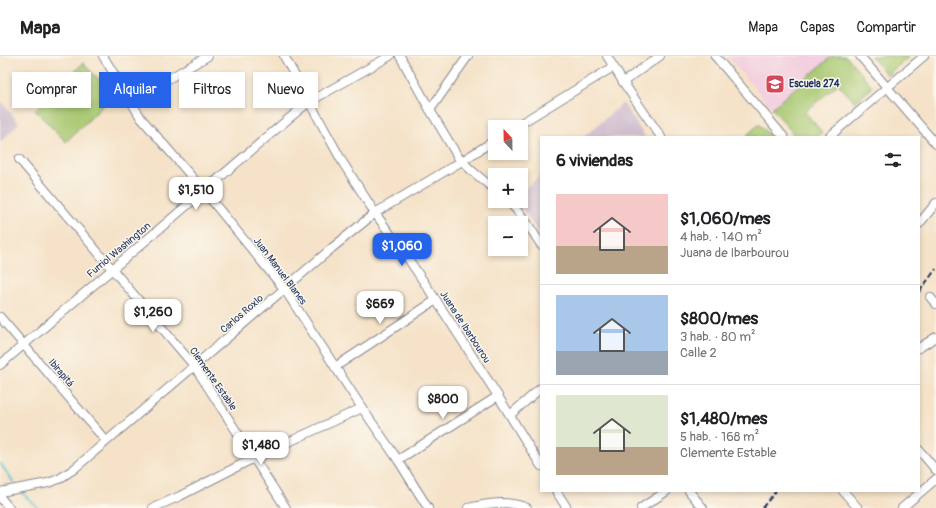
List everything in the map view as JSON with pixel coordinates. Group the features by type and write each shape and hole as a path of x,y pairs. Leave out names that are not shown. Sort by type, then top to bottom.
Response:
{"street":[{"name":"Juan Manuel Blanes","path":"104,56 113,72"},
{"path":"171,77 208,56"},
{"name":"Juana de Ibarbourou","path":"284,56 293,72"},
{"name":"Furriol Washington","path":"318,97 390,56"},
{"path":"400,56 458,157 488,184"},
{"path":"430,110 468,56"},
{"path":"607,56 660,136"},
{"path":"623,82 660,56"},
{"path":"714,56 783,136"},
{"path":"860,56 936,144"},
{"path":"830,136 924,56"},
{"path":"526,120 613,67"},
{"name":"Juan Manuel Blanes","path":"135,108 141,118 204,191 285,290 398,460 428,508"},
{"name":"Furriol Washington","path":"0,365 112,268 302,108"},
{"name":"Juana de Ibarbourou","path":"313,108 343,163 375,214 436,300 540,464"},
{"name":"Carlos Roxlo","path":"0,492 44,484 59,479 74,469 285,290 332,248 375,214 488,144"},
{"name":"Clemente Estable","path":"19,159 195,367 286,508"},
{"path":"920,223 936,203"},
{"path":"515,208 524,218 540,243"},
{"path":"335,367 436,300"},
{"name":"Ibirapitá","path":"0,317 106,441"},
{"path":"920,347 936,337"},
{"path":"510,415 540,389"},
{"path":"398,460 498,396"},
{"path":"153,508 180,496 254,458 362,408"},
{"path":"920,451 936,470"},
{"path":"902,508 936,479"},
{"path":"557,492 567,508"},
{"path":"641,508 665,492"},
{"path":"690,492 703,508"},
{"path":"844,492 858,508"},
{"path":"0,497 9,508"},
{"path":"468,508 485,503 503,503 519,505 527,508"}],"shaded area":[{"name":"Escuela 274","path":"727,56 832,56 772,108"},
{"path":"0,100 19,123 0,143"},
{"path":"623,103 644,136 585,136"},
{"path":"540,176 540,235 522,208 528,208 528,186"}],"green space":[{"path":"832,56 846,56 873,87 855,102 838,84 805,112 822,132 817,136 795,136 772,108"},
{"path":"871,56 910,56 887,75"},
{"path":"83,63 99,80 99,108 101,108 66,142 35,110 37,108 91,108 91,72 74,72"},
{"path":"759,124 770,136 746,136"}],"waterway":[{"path":"0,463 14,483"},
{"path":"21,492 38,508"}],"railway":[{"path":"920,291 936,269"},
{"path":"762,508 775,492"}],"place":[{"name":"Escuela 274","path":"775,84"}]}
